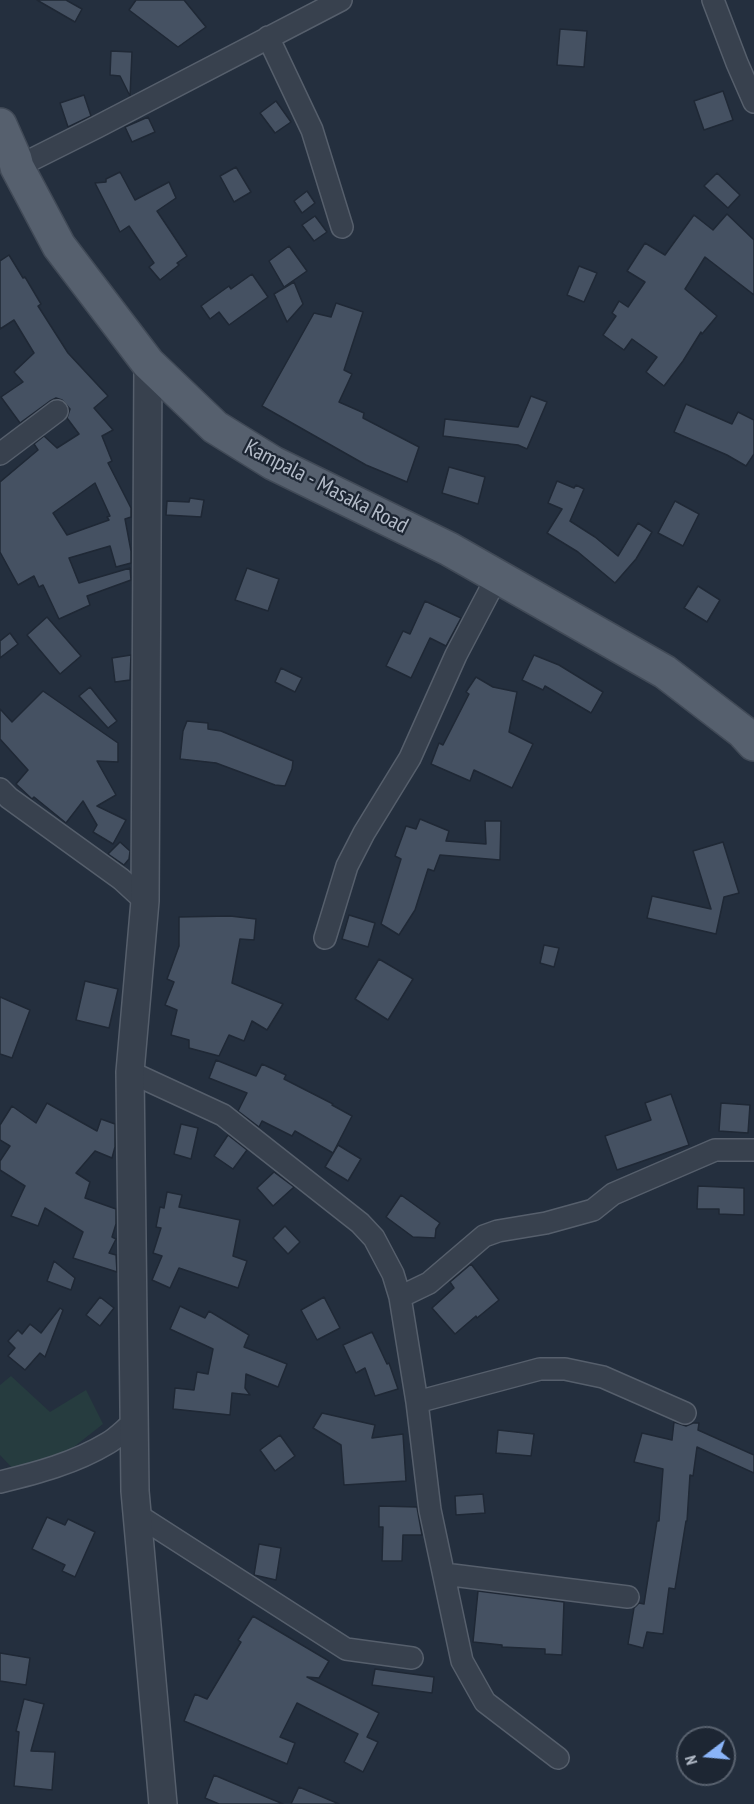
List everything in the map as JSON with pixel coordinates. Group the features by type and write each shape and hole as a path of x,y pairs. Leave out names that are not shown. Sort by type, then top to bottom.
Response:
{"main road":[{"name":"Kampala - Masaka Road","path":"0,125 11,164 59,246 148,363 215,427 273,463 449,549 665,672 750,732"}],"street":[{"path":"11,164 98,127 341,0"},
{"path":"713,0 736,63 753,96"},
{"path":"268,37 312,130 342,227"},
{"path":"148,363 145,901 130,1072 136,1514 163,1804"},
{"path":"0,454 57,411"},
{"path":"325,938 347,866 364,833 410,758 456,656 497,577"},
{"path":"0,789 9,798 121,879 145,901"},
{"path":"130,1072 223,1115 360,1223 374,1238 393,1275 400,1297 417,1402 430,1510 462,1660 485,1702 558,1758"},
{"path":"400,1297 429,1283 484,1236 593,1210 613,1194 715,1150 754,1150"},
{"path":"417,1402 540,1369 566,1369 603,1377 685,1413"},
{"path":"0,1482 41,1472 81,1457 109,1443 134,1422"},
{"path":"136,1514 346,1649 412,1658"},
{"path":"444,1574 628,1597"}],"green space":[{"path":"11,1376 50,1412 86,1390 103,1424 61,1457 15,1471 0,1455 0,1385"}],"building":[{"path":"37,0 66,0 82,9 75,22"},
{"path":"136,0 184,0 206,27 178,47 129,10"},
{"path":"560,29 587,31 584,67 557,65"},
{"path":"111,51 132,52 130,96 120,76 110,75"},
{"path":"723,91 733,120 704,130 694,101"},
{"path":"84,95 91,116 68,127 60,103"},
{"path":"276,101 291,122 275,133 260,113"},
{"path":"148,117 155,132 132,142 125,127"},
{"path":"236,167 251,192 234,202 220,176"},
{"path":"120,172 135,200 169,182 176,198 157,211 187,256 160,280 149,267 154,263 129,226 120,232 95,183 106,182 106,179"},
{"path":"717,173 740,195 728,208 704,186"},
{"path":"307,191 315,203 302,213 294,201"},
{"path":"727,214 754,240 754,295 705,257 685,289 717,316 702,334 701,332 664,386 646,372 657,357 632,339 624,350 603,335 616,316 612,313 619,301 628,307 645,282 627,271 645,243 665,255 694,215 713,230"},
{"path":"315,216 327,232 314,241 302,225"},
{"path":"289,246 307,271 284,287 269,261"},
{"path":"9,255 23,278 25,277 41,304 38,306 68,353 108,396 94,408 113,430 102,436 112,461 108,463 131,508 131,517 125,519 131,563 116,567 110,546 69,558 79,583 130,568 131,580 87,596 90,605 59,619 43,585 39,587 34,576 18,585 0,552 0,482 38,450 34,444 44,436 57,448 79,434 67,418 70,409 62,400 56,398 50,401 20,423 1,397 23,382 14,372 34,353 14,320 0,329 0,261","holes":["95,483 110,516 107,517 109,520 67,535 53,513"]},
{"path":"579,266 597,273 584,302 567,295"},
{"path":"252,274 268,297 229,325 219,312 210,319 201,306 229,286 231,289"},
{"path":"294,282 303,304 287,322 274,294"},
{"path":"336,303 363,312 344,370 352,374 339,402 364,413 363,418 419,447 407,482 366,465 262,406 314,313 331,317"},
{"path":"531,396 547,402 527,449 518,445 443,436 445,419 518,427"},
{"path":"686,404 732,424 738,412 754,420 754,454 746,466 727,455 674,432"},
{"path":"449,467 485,477 478,504 442,493"},
{"path":"557,481 574,488 576,485 584,489 570,521 595,537 618,556 638,523 652,532 636,559 615,583 578,552 547,533 562,509 548,503"},
{"path":"190,498 204,500 201,517 166,515 167,501 189,502"},
{"path":"675,501 699,514 683,546 658,533"},
{"path":"247,568 279,579 268,611 235,600"},
{"path":"698,586 720,600 707,622 684,608"},
{"path":"425,601 461,618 446,646 430,638 411,678 386,666 403,631 410,634"},
{"path":"47,617 81,656 60,674 27,635"},
{"path":"10,633 18,644 0,658 0,641"},
{"path":"131,655 130,680 115,682 112,658"},
{"path":"534,655 559,665 603,692 591,713 545,686 543,690 522,680"},
{"path":"281,668 302,678 295,692 275,682"},
{"path":"476,677 493,687 517,692 509,732 533,744 512,788 474,770 470,781 431,764 439,743 443,745 469,694 466,692"},
{"path":"90,687 117,721 108,728 79,696"},
{"path":"43,691 118,743 118,762 97,761 116,795 97,806 126,820 113,844 93,832 97,825 83,801 66,823 34,797 32,799 16,784 28,770 0,739 0,709 12,722"},
{"path":"187,721 208,723 208,729 221,731 293,761 285,786 275,785 216,763 180,759 183,731"},
{"path":"420,819 449,831 446,841 486,844 485,821 501,821 500,860 440,855 434,871 428,869 415,910 399,935 381,924 401,859 395,856 406,826 416,829"},
{"path":"120,842 130,851 129,859 124,865 108,854"},
{"path":"723,842 739,893 724,897 716,934 647,918 652,896 711,909 693,851"},
{"path":"349,915 375,923 368,947 342,939"},
{"path":"230,916 256,919 254,940 240,939 232,983 283,1004 267,1030 252,1021 244,1041 229,1035 219,1056 189,1048 189,1040 171,1035 177,1010 165,1005 174,982 167,979 179,946 179,917"},
{"path":"544,945 559,948 554,967 540,963"},
{"path":"379,959 413,979 388,1020 355,999"},
{"path":"85,981 118,989 109,1028 76,1020"},
{"path":"0,997 30,1010 12,1058 0,1054"},
{"path":"216,1060 256,1076 262,1064 286,1075 284,1079 352,1116 333,1153 295,1131 292,1136 262,1121 259,1127 238,1111 247,1093 209,1078"},
{"path":"671,1094 689,1145 617,1170 605,1136 651,1120 645,1103"},
{"path":"47,1103 97,1131 101,1119 115,1124 115,1147 112,1158 95,1151 76,1173 90,1182 85,1198 116,1209 116,1224 112,1237 116,1239 109,1253 116,1255 117,1272 73,1258 83,1232 45,1208 38,1226 11,1216 25,1186 0,1170 0,1161 10,1146 0,1140 0,1125 12,1106 36,1123"},
{"path":"721,1103 750,1105 748,1133 719,1131"},
{"path":"181,1124 198,1128 191,1159 174,1154"},
{"path":"228,1135 247,1150 233,1169 214,1156"},
{"path":"338,1145 361,1159 348,1181 325,1167"},
{"path":"274,1172 294,1187 273,1206 257,1188"},
{"path":"698,1186 744,1188 744,1215 719,1214 719,1209 697,1209"},
{"path":"167,1192 182,1195 179,1207 240,1220 233,1256 247,1261 238,1288 179,1268 170,1288 152,1280 162,1256 153,1253 161,1228 156,1227 160,1207 164,1208"},
{"path":"401,1195 440,1223 436,1229 435,1238 413,1237 386,1217"},
{"path":"285,1226 300,1242 288,1254 273,1238"},
{"path":"54,1261 75,1278 71,1290 47,1281"},
{"path":"471,1264 499,1300 455,1334 432,1308 454,1288 450,1282"},
{"path":"100,1297 114,1308 100,1326 86,1315"},
{"path":"324,1297 340,1328 317,1340 301,1310"},
{"path":"180,1306 205,1318 209,1311 249,1335 244,1347 287,1364 278,1387 246,1374 245,1388 250,1395 232,1393 230,1415 173,1409 175,1388 194,1390 197,1372 208,1374 213,1349 170,1329"},
{"path":"60,1308 63,1310 45,1357 40,1353 25,1370 8,1356 15,1348 8,1341 18,1330 22,1334 30,1324 41,1333"},
{"path":"372,1332 387,1364 389,1363 398,1389 375,1396 365,1368 356,1373 343,1345"},
{"path":"322,1413 375,1425 372,1438 403,1434 406,1481 344,1485 341,1445 313,1428"},
{"path":"674,1422 686,1426 699,1423 698,1430 754,1455 754,1473 697,1447 693,1476 690,1475 687,1521 675,1589 669,1588 663,1634 647,1632 643,1648 628,1644 634,1608 639,1603 644,1604 657,1521 659,1521 663,1469 634,1462 642,1433 672,1440"},
{"path":"498,1430 534,1434 531,1456 496,1453"},
{"path":"280,1435 295,1456 275,1471 260,1450"},
{"path":"483,1494 485,1513 456,1515 455,1496"},
{"path":"379,1506 417,1507 422,1535 403,1535 402,1561 382,1561 383,1527 379,1527"},
{"path":"47,1517 65,1525 68,1519 95,1532 75,1577 62,1571 65,1565 32,1549"},
{"path":"259,1544 281,1548 276,1580 254,1575"},
{"path":"478,1591 564,1602 562,1655 545,1654 545,1649 502,1647 502,1645 473,1642"},
{"path":"253,1616 329,1661 319,1678 307,1677 379,1713 367,1737 378,1742 363,1772 344,1762 358,1734 297,1703 280,1737 295,1743 287,1764 184,1721 195,1694 207,1699 241,1642 238,1640"},
{"path":"0,1653 30,1658 26,1685 0,1681"},
{"path":"375,1669 434,1677 432,1693 372,1685"},
{"path":"24,1699 44,1704 31,1751 55,1752 52,1790 14,1786 19,1732 16,1731"},
{"path":"214,1775 283,1804 219,1804 205,1798"},
{"path":"299,1787 339,1804 291,1804"}]}
